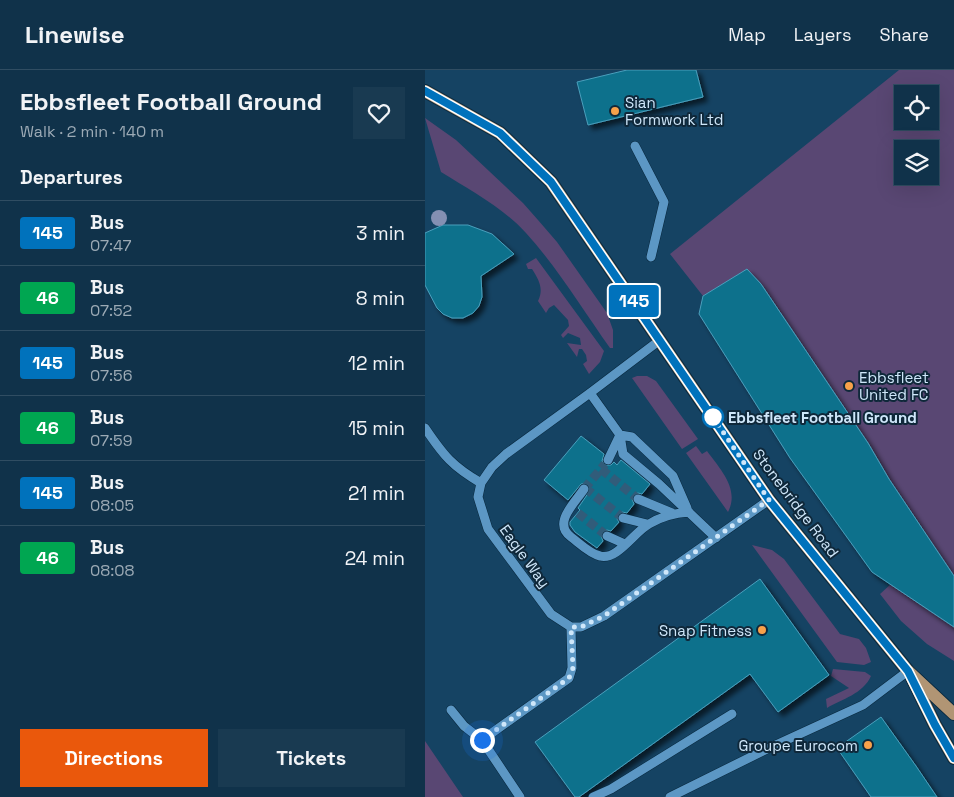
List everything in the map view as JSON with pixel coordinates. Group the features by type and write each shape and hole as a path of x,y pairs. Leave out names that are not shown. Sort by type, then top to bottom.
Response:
{"main road":[{"name":"Stonebridge Road","path":"425,91 500,133 551,182 769,500 908,671 954,714"},
{"name":"Stonebridge Road","path":"908,671 954,758"}],"street":[{"path":"635,146 664,202 651,257"},
{"path":"425,428 442,454 459,470 481,483 492,466 506,454 591,393 660,340"},
{"path":"591,393 620,434 623,454 659,484 716,538"},
{"path":"608,460 620,434"},
{"path":"620,434 632,436 673,476 689,512"},
{"name":"Eagle Way","path":"481,483 478,496 488,529 551,614 571,627"},
{"path":"584,489 574,511 565,515 563,523 566,533 598,556 606,557 615,553 647,524 672,513 689,512"},
{"path":"638,499 672,513"},
{"path":"482,740 569,678 573,668 571,627 581,627 604,616 769,500"},
{"path":"623,518 647,524"},
{"path":"607,536 625,544"},
{"path":"670,797 767,749 863,705 908,671"},
{"path":"451,710 464,726 482,740 520,797"},
{"path":"593,797 611,789 732,714"}],"shaded area":[{"name":"Ebbsfleet United FC","path":"899,70 954,70 954,661 927,644 901,621 880,594 891,584 790,458 699,314 703,296 670,254"},
{"path":"425,118 456,140 523,203 557,242 607,313 613,330 613,348 610,348 559,274 526,233 496,207 441,172"},
{"path":"536,258 604,351 600,362 589,374 583,364 587,361 582,349 579,349 577,357 567,343 581,345 580,338 568,333 563,338 561,335 569,326 568,320 554,305 546,313 538,301 541,292 540,285 532,269 528,269 526,264"},
{"path":"647,376 656,381 698,439 682,449 632,378"},
{"path":"696,446 702,454 707,451 727,480 732,495 728,512 686,453"},
{"path":"752,545 772,550 784,559 840,634 859,639 866,648 871,662 864,665 837,662"},
{"path":"833,669 865,672 871,676 858,692 827,708 826,699 849,688 831,676"},
{"path":"425,741 463,797 425,797"}],"building":[{"name":"Sian Formwork Ltd","path":"627,70 696,70 703,97 588,125 577,82"},
{"path":"443,225 468,225 492,234 514,254 481,276 482,297 479,306 473,313 463,318 452,318 443,314 437,308 425,285 425,233"},
{"path":"747,269 761,284 868,443 889,479 954,576 954,627 872,572 790,458 699,314 703,296"},
{"path":"581,436 604,454 602,461 605,465 611,465 614,462 617,465 621,460 650,484 642,494 634,494 632,499 634,504 627,513 622,512 618,514 617,519 619,522 611,531 603,531 601,536 603,541 597,548 575,532 570,525 570,522 580,510 578,508 589,492 589,486 585,483 581,484 568,500 544,480"},
{"path":"760,579 829,675 778,712 750,674 579,797 575,797 535,742"},
{"path":"881,717 937,797 871,797 837,748"}],"tunnel":[{"path":"584,489 605,464"},
{"path":"601,469 638,499"},
{"path":"585,488 623,518"},
{"path":"578,513 607,536"}],"bus line":[{"name":"145","path":"425,91 500,133 551,182 769,500 908,671 954,758"}],"place":[{"name":"Sian Formwork Ltd","path":"615,111"},
{"name":"Ebbsfleet United FC","path":"849,386"},
{"name":"Ebbsfleet Football Ground","path":"713,417"},
{"name":"Snap Fitness","path":"762,630"},
{"name":"Groupe Eurocom","path":"868,745"}],"route":[{"path":"482,740 569,678 573,668 571,627 581,627 604,616 769,500 713,417"}]}
